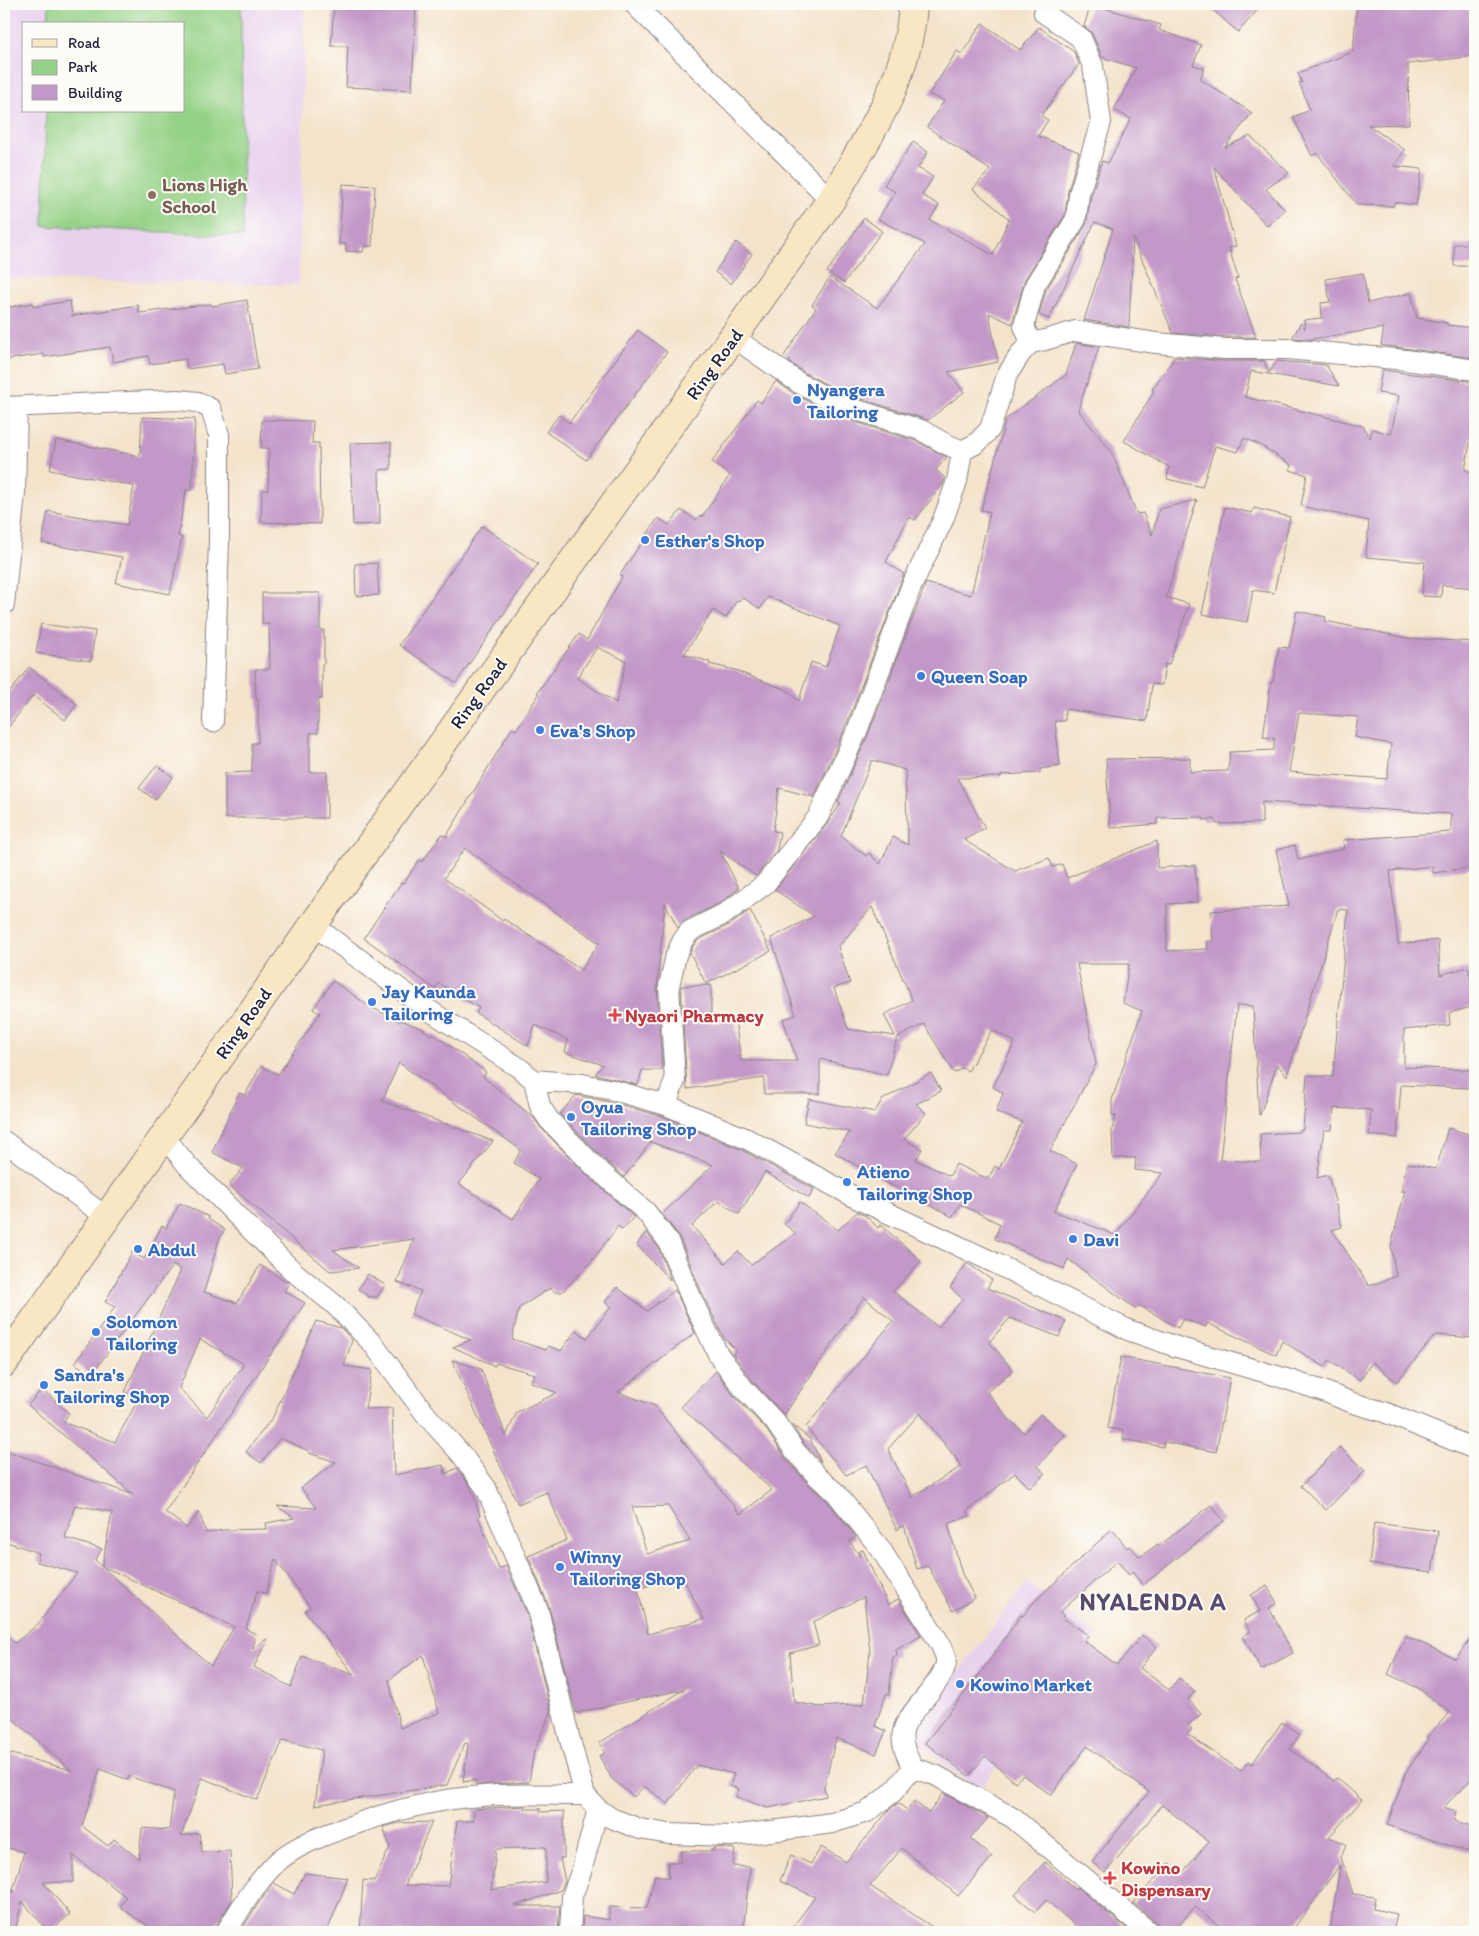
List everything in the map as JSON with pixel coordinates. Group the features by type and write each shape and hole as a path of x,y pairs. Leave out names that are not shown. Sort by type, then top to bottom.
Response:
{"main road":[{"name":"Ring Road","path":"4,1363 312,925 831,200 880,119 902,68 913,4"}],"street":[{"path":"634,4 831,200"},
{"path":"1031,342 1024,326 1035,285 1076,219 1079,194 1102,122 1092,66 1081,38 1044,14"},
{"path":"962,451 977,443 990,429 1008,375 1021,352 1031,342 1046,340 1075,331 1156,343 1225,349 1287,349 1406,360 1475,370"},
{"path":"733,337 799,384 838,404 921,430 962,451"},
{"path":"4,605 15,492 11,408 178,400 198,402 211,409 220,435 219,540 213,722"},
{"path":"666,1105 675,1080 669,986 676,955 683,940 690,931 726,913 765,884 818,817 857,731 911,587 943,520 957,481 962,451"},
{"path":"312,925 430,1011 518,1067 534,1080 582,1084 613,1090 666,1105 747,1139 858,1199 995,1263 1128,1330 1176,1347 1323,1391 1353,1403 1384,1412 1475,1449"},
{"path":"534,1080 540,1106 549,1120 595,1167 646,1212 668,1241 692,1300 718,1354 743,1388 775,1422 818,1477 836,1493 880,1548 940,1645 946,1660 942,1675 903,1729 904,1748 912,1768"},
{"path":"163,1135 187,1165 253,1232 294,1272 335,1305 374,1344 427,1416 462,1455 486,1488 538,1610 569,1736 591,1802 581,1872 572,1896 570,1932"},
{"path":"4,1140 106,1217"},
{"path":"226,1932 252,1891 275,1864 286,1856 322,1836 370,1818 437,1801 483,1796 591,1802 611,1818 640,1830 669,1834 731,1836 832,1824 867,1812 893,1792 912,1768"},
{"path":"912,1768 935,1775 1013,1818 1149,1932"}],"shaded area":[{"name":"Lions High School","path":"4,4 305,4 299,285 4,279"},
{"name":"Kowino Market","path":"1027,1582 1097,1635 979,1790 909,1737","holes":["1039,1596 1064,1615 1053,1629 1028,1610","1021,1615 1048,1660 1010,1630","980,1671 1015,1698 1003,1714 968,1687","951,1709 984,1734 941,1724","936,1730 979,1763 969,1776 925,1744"]}],"green space":[{"path":"49,4 241,4 243,236 43,226 46,112 185,112 185,22 48,22"}],"building":[{"path":"334,4 416,4 412,90 346,87 348,46 331,46"},
{"path":"1091,4 1161,25 1159,30 1201,45 1193,65 1204,68 1200,79 1252,113 1225,147 1250,136 1289,173 1266,189 1285,210 1267,226 1214,167 1236,246 1229,248 1238,278 1235,279 1256,337 1173,333 1133,238 1129,327 1084,320 1113,229 1095,222 1049,319 1039,315 1046,290 1086,225 1091,196 1102,161 1108,163 1131,119 1114,110 1136,68 1102,57 1092,33 1084,26"},
{"path":"1206,4 1263,4 1238,32"},
{"path":"1357,4 1475,4 1475,56 1408,64 1409,124 1368,125 1405,150 1394,166 1422,169 1416,205 1394,202 1394,206 1357,205 1317,153 1312,156 1293,117 1310,110 1299,82 1302,83 1298,73 1353,52"},
{"path":"982,23 1020,50 1039,27 1074,52 1079,64 1041,116 1048,120 1038,136 1079,152 1068,191 1065,215 1025,279 1012,324 989,313 998,362 948,372 964,392 928,420 843,393 805,373 789,362 791,360 784,356 816,308 812,305 830,277 877,308 925,244 878,219 895,192 884,185 913,142 928,152 918,168 933,177 922,195 939,205 930,220 993,255 1009,219 973,189 990,170 927,127 944,101 929,94 957,51 962,54"},
{"path":"343,184 375,186 372,246 364,246 363,252 346,251 346,244 339,244"},
{"path":"864,218 882,231 844,283 827,272"},
{"path":"736,242 752,254 731,284 715,272"},
{"path":"1454,244 1475,244 1475,266 1454,266"},
{"path":"1363,273 1368,303 1411,293 1417,318 1447,323 1447,325 1475,328 1475,358 1381,345 1384,328 1311,339 1292,338 1301,323 1305,329 1304,320 1322,318 1321,303 1330,302 1326,279"},
{"path":"247,300 258,369 225,374 223,364 187,369 186,359 150,364 148,356 113,362 110,347 44,357 44,354 4,360 4,308 33,303 33,307 70,301 72,316 138,305 139,313 211,304 212,306"},
{"path":"638,330 667,352 586,460 546,432 559,415 569,423"},
{"path":"1076,343 1099,347 1078,410 1111,451 1137,514 1143,513 1152,535 1159,509 1197,500 1166,597 1189,604 1169,665 1165,664 1162,685 1152,684 1147,721 1065,709 1065,721 1055,721 1060,766 1040,769 1040,773 1001,775 1001,777 957,778 985,828 964,840 1015,871 1049,858 1053,867 1062,864 1067,878 1157,841 1157,868 1195,865 1198,902 1167,904 1167,951 1208,949 1207,941 1213,941 1211,911 1289,906 1276,850 1295,845 1298,860 1344,849 1343,840 1451,832 1451,814 1262,802 1262,823 1216,824 1215,819 1203,820 1203,817 1157,818 1157,824 1110,828 1106,759 1190,758 1190,772 1228,771 1230,752 1274,750 1274,738 1263,737 1271,682 1273,682 1279,647 1289,648 1297,611 1326,617 1325,621 1407,638 1475,642 1475,713 1473,731 1475,731 1475,867 1433,873 1432,866 1390,871 1398,944 1438,940 1440,975 1468,967 1475,993 1475,1006 1449,1013 1450,1025 1404,1030 1404,1067 1471,1070 1470,1088 1401,1085 1397,1138 1369,1135 1371,1110 1334,1108 1332,1130 1324,1130 1317,1178 1328,1175 1342,1227 1332,1230 1369,1286 1396,1276 1391,1246 1405,1191 1401,1191 1407,1163 1436,1169 1448,1128 1475,1136 1475,1150 1471,1166 1475,1167 1475,1338 1435,1335 1397,1382 1372,1362 1360,1380 1329,1360 1325,1367 1282,1341 1276,1355 1207,1323 1206,1327 1183,1319 1178,1328 1139,1305 1136,1309 1068,1259 1064,1269 995,1239 1000,1224 960,1204 952,1217 926,1202 925,1205 835,1153 850,1132 804,1123 809,1099 875,1112 882,1100 931,1073 941,1091 916,1104 926,1113 904,1139 922,1149 916,1160 950,1176 956,1164 988,1179 995,1166 999,1169 1022,1122 996,1112 1003,1093 993,1087 1015,1042 992,1030 968,1071 962,1068 954,1073 924,1024 897,1038 887,1075 820,1059 820,1094 764,1094 764,1078 687,1089 681,986 711,985 711,1023 735,1020 741,1061 797,1061 783,1019 796,1015 771,938 814,916 775,890 827,824 841,803 838,802 868,735 926,583 971,595 990,512 981,510 1006,419 1066,375","holes":["1299,713 1358,717 1355,737 1391,744 1387,779 1289,772","872,760 905,770 908,845 893,837 880,864 869,853 866,856 841,836","872,907 912,1000 884,1015 895,1036 848,1029 834,988 850,983 838,947","1338,909 1348,910 1333,1077 1307,1075 1303,1130 1300,1130 1300,1132 1260,1134 1261,1162 1220,1160 1237,1005 1253,1006 1259,1115 1277,1064 1287,1076","1077,964 1129,964 1123,1003 1142,1011 1112,1100 1112,1115 1116,1116 1112,1129 1113,1158 1136,1158 1135,1170 1163,1173 1115,1235 1054,1211 1077,1164 1050,1151 1096,1064"]},
{"path":"1175,357 1224,361 1264,361 1269,373 1277,361 1326,365 1339,386 1251,371 1245,397 1363,426 1370,438 1372,429 1391,434 1399,396 1378,393 1382,370 1475,382 1475,433 1472,433 1465,470 1475,473 1475,588 1442,585 1441,597 1422,596 1425,562 1366,557 1369,521 1301,506 1307,475 1290,470 1291,465 1262,446 1244,438 1238,452 1215,446 1202,487 1167,479 1169,467 1124,441 1154,391 1152,390"},
{"path":"776,381 793,393 833,415 916,441 947,457 936,470 945,478 943,484 915,520 909,517 886,562 904,574 846,726 814,797 779,788 773,831 780,832 777,850 756,876 720,851 739,888 720,903 685,920 678,928 665,903 657,986 662,1070 642,1070 638,1085 595,1074 603,1065 565,1052 568,1040 535,1025 528,1046 476,1013 479,1008 439,983 435,989 364,938 419,860 422,862 442,834 446,837 512,728 516,730 539,694 537,693 579,634 587,640 622,577 620,575 658,518 669,525 681,510 696,520 700,515 702,517 730,475 712,462 757,400 761,403","holes":["742,597 760,609 768,597 840,626 826,667 811,662 799,701 787,690 739,671 709,664 710,662 684,654 713,610 726,618 737,600 739,601","597,647 626,661 616,703 577,678","465,848 599,943 581,970 504,919 503,921 444,878"]},
{"path":"142,417 195,419 192,490 186,490 178,536 182,537 170,594 116,583 122,557 42,543 48,511 127,525 134,486 50,470 56,440 140,456"},
{"path":"262,420 313,421 312,443 319,443 320,524 261,522 262,490 268,490 269,448 261,448"},
{"path":"391,442 391,469 379,470 380,524 353,525 350,443"},
{"path":"1225,507 1252,513 1254,508 1290,517 1274,593 1253,590 1247,622 1202,614"},
{"path":"482,526 538,564 456,683 399,645"},
{"path":"377,563 379,595 356,596 355,564"},
{"path":"262,593 320,593 320,630 324,630 324,664 322,664 322,699 318,699 318,733 310,733 310,772 327,772 327,818 225,818 225,773 252,772 252,743 258,743 258,699 256,699 255,669 270,669 269,624 262,624"},
{"path":"41,624 95,631 91,661 36,653"},
{"path":"29,667 77,704 65,720 33,695 4,733 4,700"},
{"path":"157,765 173,777 155,800 139,788"},
{"path":"750,910 771,951 706,984 690,953 693,946 698,940 731,924"},
{"path":"333,981 369,1006 400,1022 401,1020 423,1029 431,1035 432,1033 486,1072 483,1077 533,1117 541,1128 587,1175 634,1217 622,1230 618,1226 592,1261 562,1292 555,1292 550,1288 519,1308 512,1339 546,1350 548,1346 561,1351 576,1330 587,1338 611,1307 605,1302 617,1287 647,1311 675,1290 695,1333 618,1392 655,1406 740,1514 772,1490 681,1407 716,1371 734,1396 766,1429 786,1459 809,1485 827,1501 856,1537 849,1541 860,1556 860,1551 863,1550 888,1605 898,1599 921,1636 896,1650 897,1656 893,1657 889,1695 886,1694 875,1726 886,1731 876,1754 836,1738 824,1787 826,1796 768,1808 736,1797 739,1789 730,1786 734,1774 697,1765 668,1804 644,1786 634,1797 612,1779 599,1756 605,1753 599,1743 685,1689 576,1713 549,1607 528,1556 567,1540 547,1492 518,1504 452,1360 481,1369 506,1436 517,1412 557,1393 531,1382 535,1374 496,1363 495,1366 453,1347 471,1340 411,1314 421,1291 397,1282 414,1239 333,1250 359,1268 330,1271 229,1185 243,1168 212,1152 239,1093 245,1095 261,1066 277,1074 279,1073 320,1013 313,1009","holes":["399,1063 521,1150 514,1163 539,1179 513,1219 459,1184 493,1141 382,1101","668,1506 690,1541 647,1554 632,1507","681,1574 704,1619 648,1634 638,1589","864,1597 870,1652 864,1704 820,1707 794,1702 790,1653 819,1645 813,1622"]},
{"path":"576,1095 662,1116 742,1150 814,1189 809,1198 765,1172 739,1214 718,1201 692,1226 725,1263 738,1251 751,1265 796,1233 784,1224 800,1202 838,1230 857,1212 866,1216 878,1228 881,1225 921,1261 893,1291 938,1327 963,1299 950,1288 967,1263 992,1280 987,1288 1066,1321 1059,1337 1010,1318 989,1342 1013,1370 987,1392 1008,1418 1024,1433 1040,1414 1065,1435 1038,1466 1045,1474 1030,1488 1015,1473 967,1511 969,1516 948,1524 962,1574 975,1598 953,1611 928,1566 917,1569 904,1525 897,1530 866,1465 846,1475 806,1427 893,1321 864,1297 784,1415 752,1380 733,1354 736,1350 724,1338 703,1295 679,1236 662,1214 713,1165 651,1142 624,1177 560,1114","holes":["920,1413 962,1466 912,1497 888,1449"]},
{"path":"180,1203 209,1217 208,1219 225,1230 219,1239 204,1292 237,1303 260,1265 289,1283 284,1291 305,1303 165,1512 187,1528 199,1512 206,1533 223,1530 267,1529 266,1523 294,1518 277,1506 316,1508 301,1488 336,1462 309,1453 309,1451 280,1438 261,1463 246,1452 273,1417 316,1321 341,1328 352,1340 344,1366 372,1370 365,1409 392,1408 394,1475 443,1465 445,1474 457,1468 470,1486 480,1516 478,1516 499,1569 506,1566 527,1614 551,1712 534,1751 529,1782 476,1785 476,1780 463,1782 468,1744 465,1743 447,1785 315,1805 322,1750 283,1740 257,1800 202,1778 181,1836 199,1833 202,1852 230,1851 232,1900 214,1932 157,1932 120,1907 126,1897 73,1855 73,1882 43,1882 70,1914 49,1932 22,1901 15,1932 4,1932 4,1889 15,1892 13,1890 24,1852 4,1847 4,1752 71,1770 4,1711 4,1633 15,1643 38,1624 77,1573 37,1562 39,1553 4,1541 4,1450 134,1495 28,1405 42,1389 69,1413 63,1422 115,1442 139,1398 125,1392 181,1270 173,1265 91,1375 75,1363 115,1307 105,1302 132,1252 144,1259 162,1226 166,1228","holes":["200,1339 244,1364 207,1417 179,1388","75,1505 112,1512 102,1566 234,1627 211,1666 95,1560 102,1549 65,1538","275,1559 310,1607 305,1611 354,1675 302,1656 291,1687 254,1667 268,1638 253,1649 256,1634 246,1629 257,1591 266,1593","423,1655 439,1713 400,1728 389,1680","100,1769 128,1780 129,1776 174,1792 169,1830 142,1828 139,1859 114,1839 108,1846 82,1826"]},
{"path":"646,1232 658,1247 671,1281 637,1245"},
{"path":"368,1274 385,1285 377,1297 369,1297 358,1289"},
{"path":"1121,1357 1230,1378 1216,1452 1164,1442 1163,1447 1123,1439 1124,1431 1108,1428"},
{"path":"792,1425 810,1439 821,1462 804,1444"},
{"path":"1340,1447 1365,1471 1326,1510 1301,1486"},
{"path":"1211,1505 1224,1521 1143,1585 1132,1572 1129,1575 1117,1561 1060,1612 1064,1615 1063,1618 1088,1635 1084,1641 1117,1665 1142,1635 1157,1647 1140,1668 1169,1690 1179,1678 1195,1691 1188,1699 1201,1714 1188,1725 1192,1729 1187,1734 1241,1771 1249,1761 1252,1764 1282,1722 1300,1735 1290,1749 1334,1781 1337,1778 1362,1800 1329,1837 1346,1844 1341,1857 1353,1894 1375,1897 1373,1909 1397,1914 1393,1932 1330,1932 1340,1865 1291,1932 1227,1932 1195,1907 1172,1932 1161,1932 1157,1923 1133,1903 1169,1863 1181,1874 1209,1842 1162,1805 1105,1873 1092,1862 1149,1792 1087,1746 1051,1795 1023,1775 1015,1782 985,1756 969,1776 925,1743 981,1672 1021,1615 1023,1616 1034,1602 1112,1529 1127,1548 1130,1546 1140,1557 1158,1544 1159,1546"},
{"path":"1374,1523 1438,1531 1432,1572 1369,1564"},
{"path":"1267,1586 1277,1603 1269,1608 1293,1653 1261,1670 1243,1636 1250,1632 1244,1620 1260,1611 1251,1595"},
{"path":"1475,1632 1475,1775 1443,1808 1456,1812 1454,1821 1475,1827 1475,1854 1387,1825 1406,1772 1429,1739 1427,1737 1450,1712 1418,1688 1388,1674 1406,1636 1456,1659"},
{"path":"943,1793 988,1818 970,1838 992,1857 958,1896 902,1848 870,1886 940,1932 789,1932 815,1897 780,1881 791,1855 811,1864 821,1847 846,1862 889,1810 898,1803 907,1810 914,1801 929,1813"},
{"path":"526,1806 525,1809 541,1809 540,1812 564,1811 564,1858 560,1858 565,1881 561,1890 514,1906 560,1906 558,1932 360,1932 363,1880 374,1881 390,1847 383,1827 399,1823 432,1822 405,1885 448,1886 457,1821 473,1821 474,1809","holes":["546,1847 546,1882 491,1890 496,1849"]},
{"path":"714,1847 735,1849 733,1866 750,1867 743,1932 582,1932 583,1916 609,1920 609,1907 647,1908 655,1875 669,1878 668,1862 681,1862 681,1851 713,1851"},
{"path":"1045,1862 1076,1890 1078,1888 1131,1932 1083,1932 1046,1900 1035,1912 1015,1895"},
{"path":"305,1873 348,1878 327,1932 240,1932 274,1883 294,1894"}],"place":[{"name":"Lions High School","path":"152,195"},
{"name":"Nyangera Tailoring","path":"797,400"},
{"name":"Esther's Shop","path":"645,540"},
{"name":"Queen Soap","path":"921,676"},
{"name":"Eva's Shop","path":"540,730"},
{"name":"Jay Kaunda Tailoring","path":"372,1002"},
{"name":"Nyaori Pharmacy","path":"615,1015"},
{"name":"Oyua Tailoring Shop","path":"571,1117"},
{"name":"Atieno Tailoring Shop","path":"847,1182"},
{"name":"Davi","path":"1073,1239"},
{"name":"Abdul","path":"138,1249"},
{"name":"Solomon Tailoring","path":"96,1332"},
{"name":"Sandra's Tailoring Shop","path":"44,1385"},
{"name":"Winny Tailoring Shop","path":"560,1567"},
{"name":"Kowino Market","path":"960,1684"},
{"name":"Kowino Dispensary","path":"1110,1878"}],"district":[{"name":"NYALENDA A","path":"1153,1602"}]}
